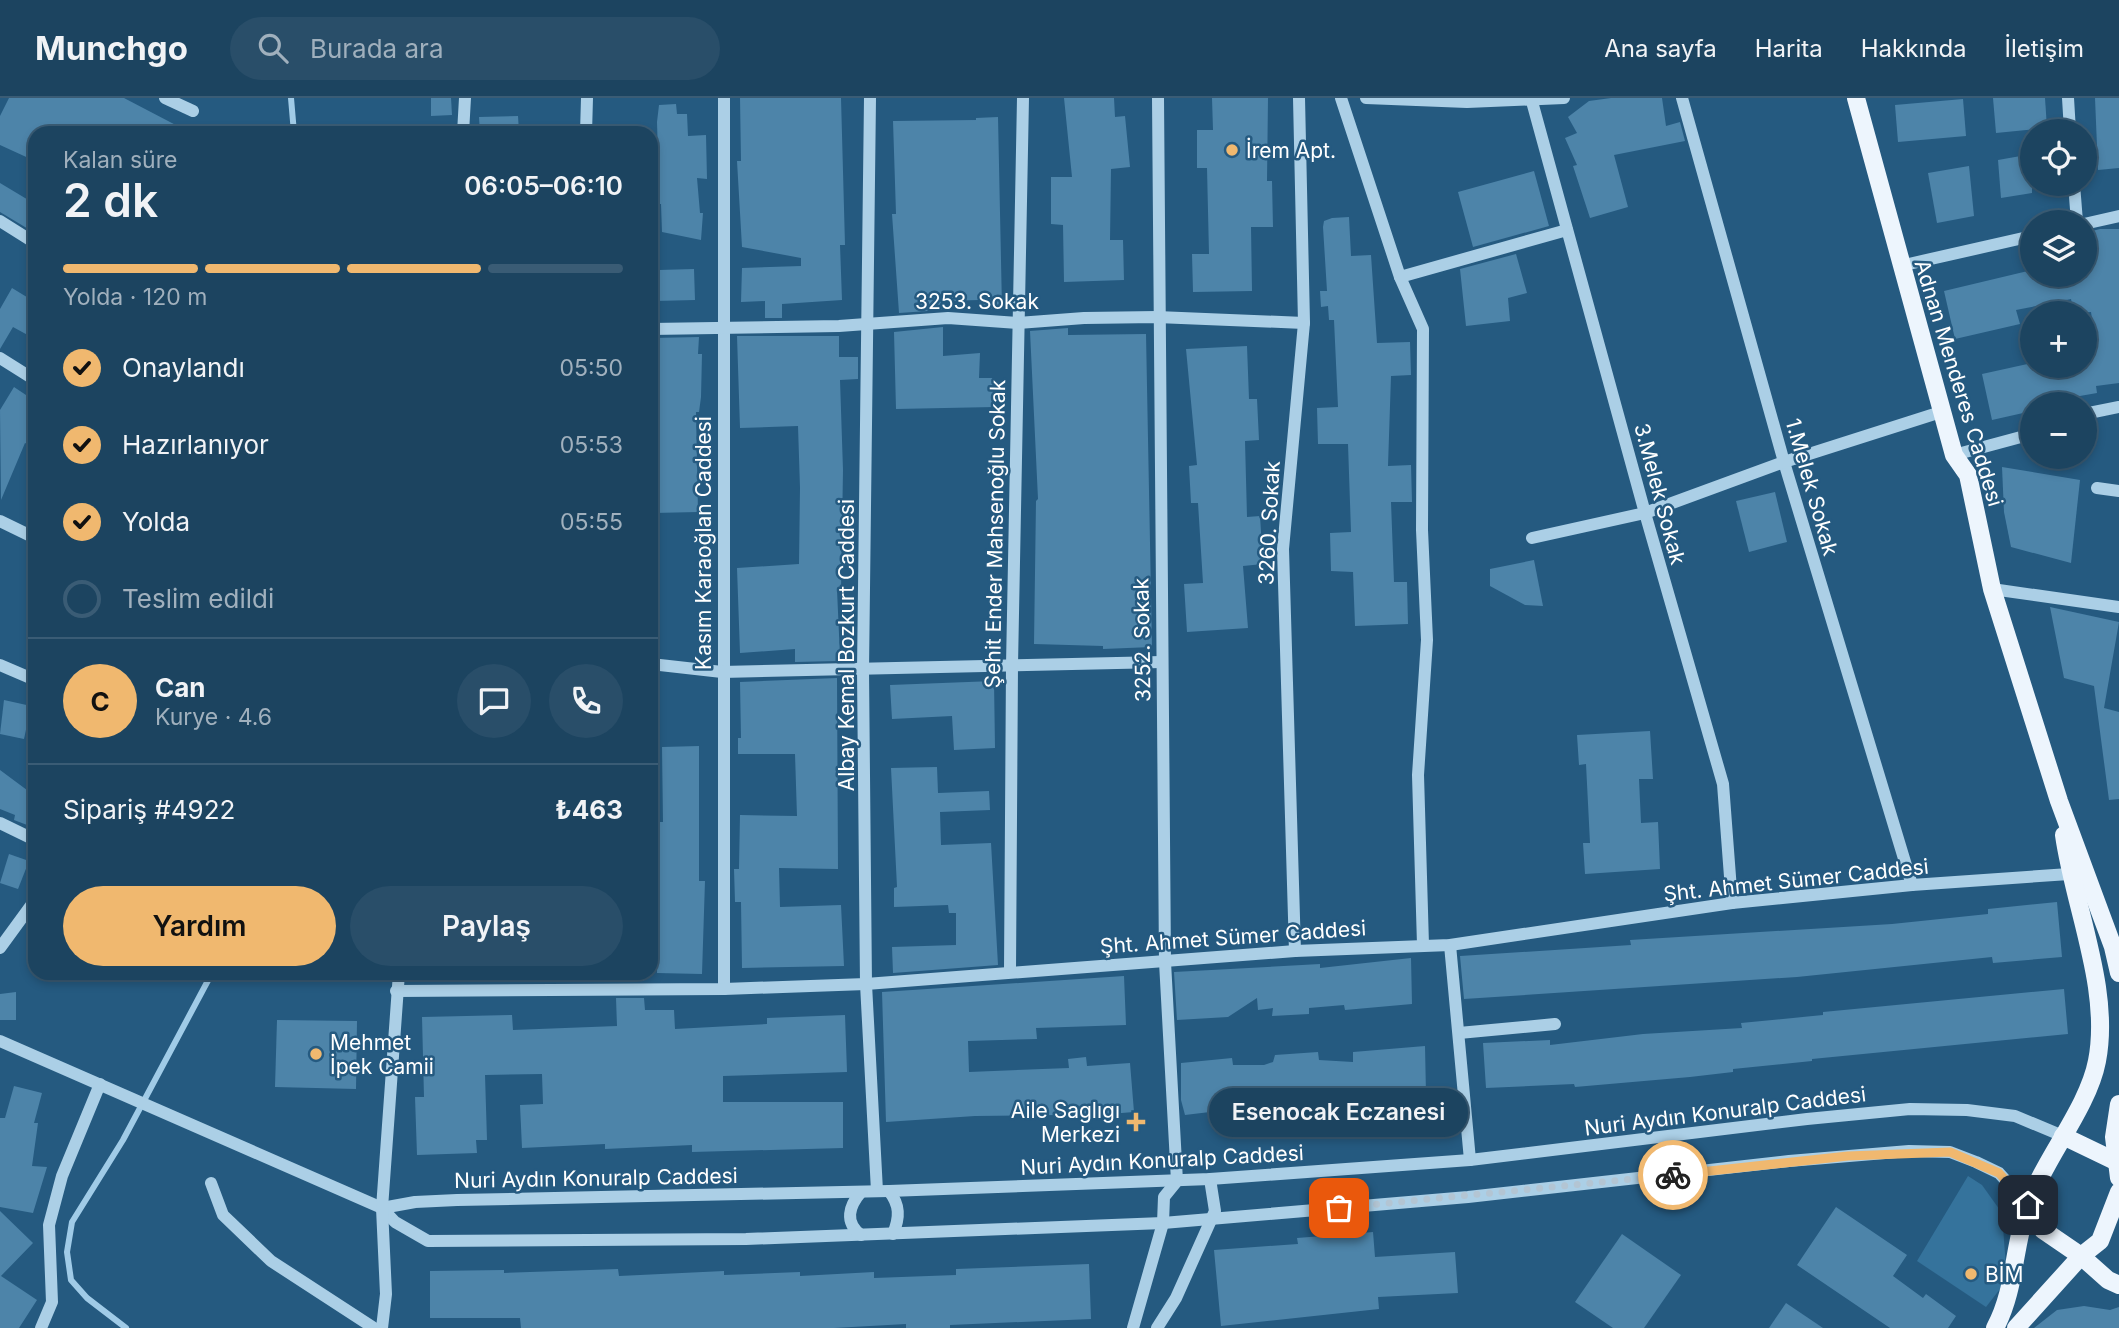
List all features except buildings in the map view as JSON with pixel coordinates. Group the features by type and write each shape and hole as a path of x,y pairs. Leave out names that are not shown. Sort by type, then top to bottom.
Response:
{"main road":[{"name":"Adnan Menderes Caddesi","path":"1856,98 1954,455 1968,475 1992,589 2059,801 2113,947 2119,973"},
{"name":"Adnan Menderes Caddesi","path":"1995,1328 2008,1306 2028,1205 2097,1061 2099,985 2069,874 2059,801"},
{"path":"2119,1104 2114,1137 2119,1178"},
{"path":"2063,1136 2117,1161"},
{"path":"2016,1328 2081,1256 2100,1241 2119,1192"},
{"path":"2028,1205 2043,1230 2081,1256 2108,1280 2119,1285"}],"street":[{"path":"164,98 193,111"},
{"path":"463,126 465,98"},
{"path":"586,126 587,98"},
{"name":"Kasım Karaoğlan Caddesi","path":"724,98 724,989"},
{"name":"Albay Kemal Bozkurt Caddesi","path":"870,98 870,322 863,670 866,984 883,1191"},
{"name":"Şehit Ender Mahsenoğlu Sokak","path":"1010,971 1012,665 1023,98"},
{"name":"3252. Sokak","path":"1158,98 1157,317 1165,962 1177,1181"},
{"name":"3260. Sokak","path":"1296,951 1283,549 1304,323 1299,98"},
{"path":"1341,98 1400,277 1423,329 1422,530 1427,640 1418,775 1423,945"},
{"path":"1366,98 1564,98"},
{"name":"1.Melek Sokak","path":"1682,98 1784,462 1912,885"},
{"path":"2068,98 2069,119"},
{"name":"3.Melek Sokak","path":"1531,99 1723,784 1732,903"},
{"path":"2097,221 2119,216"},
{"path":"0,221 28,239"},
{"path":"1400,277 1567,230"},
{"path":"1900,266 2020,239"},
{"name":"3253. Sokak","path":"658,329 839,326 948,318 1018,323 1084,318 1157,317 1304,323"},
{"path":"0,358 28,376"},
{"path":"2097,411 2119,407"},
{"path":"1532,538 1645,513 1784,462 1944,411"},
{"path":"1954,455 2020,437"},
{"path":"2097,488 2119,491"},
{"path":"0,521 28,535"},
{"path":"1992,589 2119,607"},
{"path":"658,665 722,672 1162,662"},
{"path":"0,665 28,677"},
{"path":"0,823 28,837"},
{"name":"Şht. Ahmet Sümer Caddesi","path":"396,991 724,989 866,984 1296,951 1450,945 1732,903 1912,885 2069,874"},
{"path":"1,945 28,909"},
{"path":"1450,945 1470,1160"},
{"path":"382,1328 386,1294 382,1208 398,980"},
{"path":"574,980 574,988"},
{"path":"1459,1033 1555,1024"},
{"path":"0,1041 382,1208 414,1236 428,1241 461,1243 861,1235 1164,1223 1468,1198 1789,1161 1931,1151 1950,1152 1999,1173 2028,1205"},
{"path":"41,1328 52,1302 49,1225 62,1176 100,1084"},
{"name":"Nuri Aydın Konuralp Caddesi","path":"382,1208 415,1202 457,1200 861,1192 1210,1179 1470,1160 1807,1119 1910,1110 1967,1110 2015,1116 2063,1136"},
{"path":"1157,1328 1191,1267 1215,1210 1210,1179"},
{"path":"1133,1328 1164,1223 1164,1197 1177,1181"},
{"path":"211,1183 223,1216 271,1261 374,1328"},
{"path":"883,1191 897,1201 898,1211 893,1234"},
{"path":"861,1192 849,1210 850,1223 861,1235"}],"shaded area":[{"path":"1968,1176 1982,1185 2002,1213 2006,1268 2000,1289 1986,1307 1917,1261"}],"waterway":[{"path":"291,98 293,126"},
{"path":"126,1328 87,1298 71,1280 67,1252 72,1222 123,1140 208,980"}],"way so far":[{"path":"1339,1208 1468,1198 1673,1175"}],"place":[{"name":"İrem Apt.","path":"1232,150"},
{"name":"Mehmet İpek Camii","path":"316,1054"},
{"name":"Aile Saglıgı Merkezi","path":"1136,1122"},
{"name":"Esenocak Eczanesi","path":"1339,1208"},
{"name":"BİM","path":"1971,1274"}],"route":[{"path":"1673,1175 1848,1156 1909,1151 1950,1152 1999,1173 2028,1205"}]}
